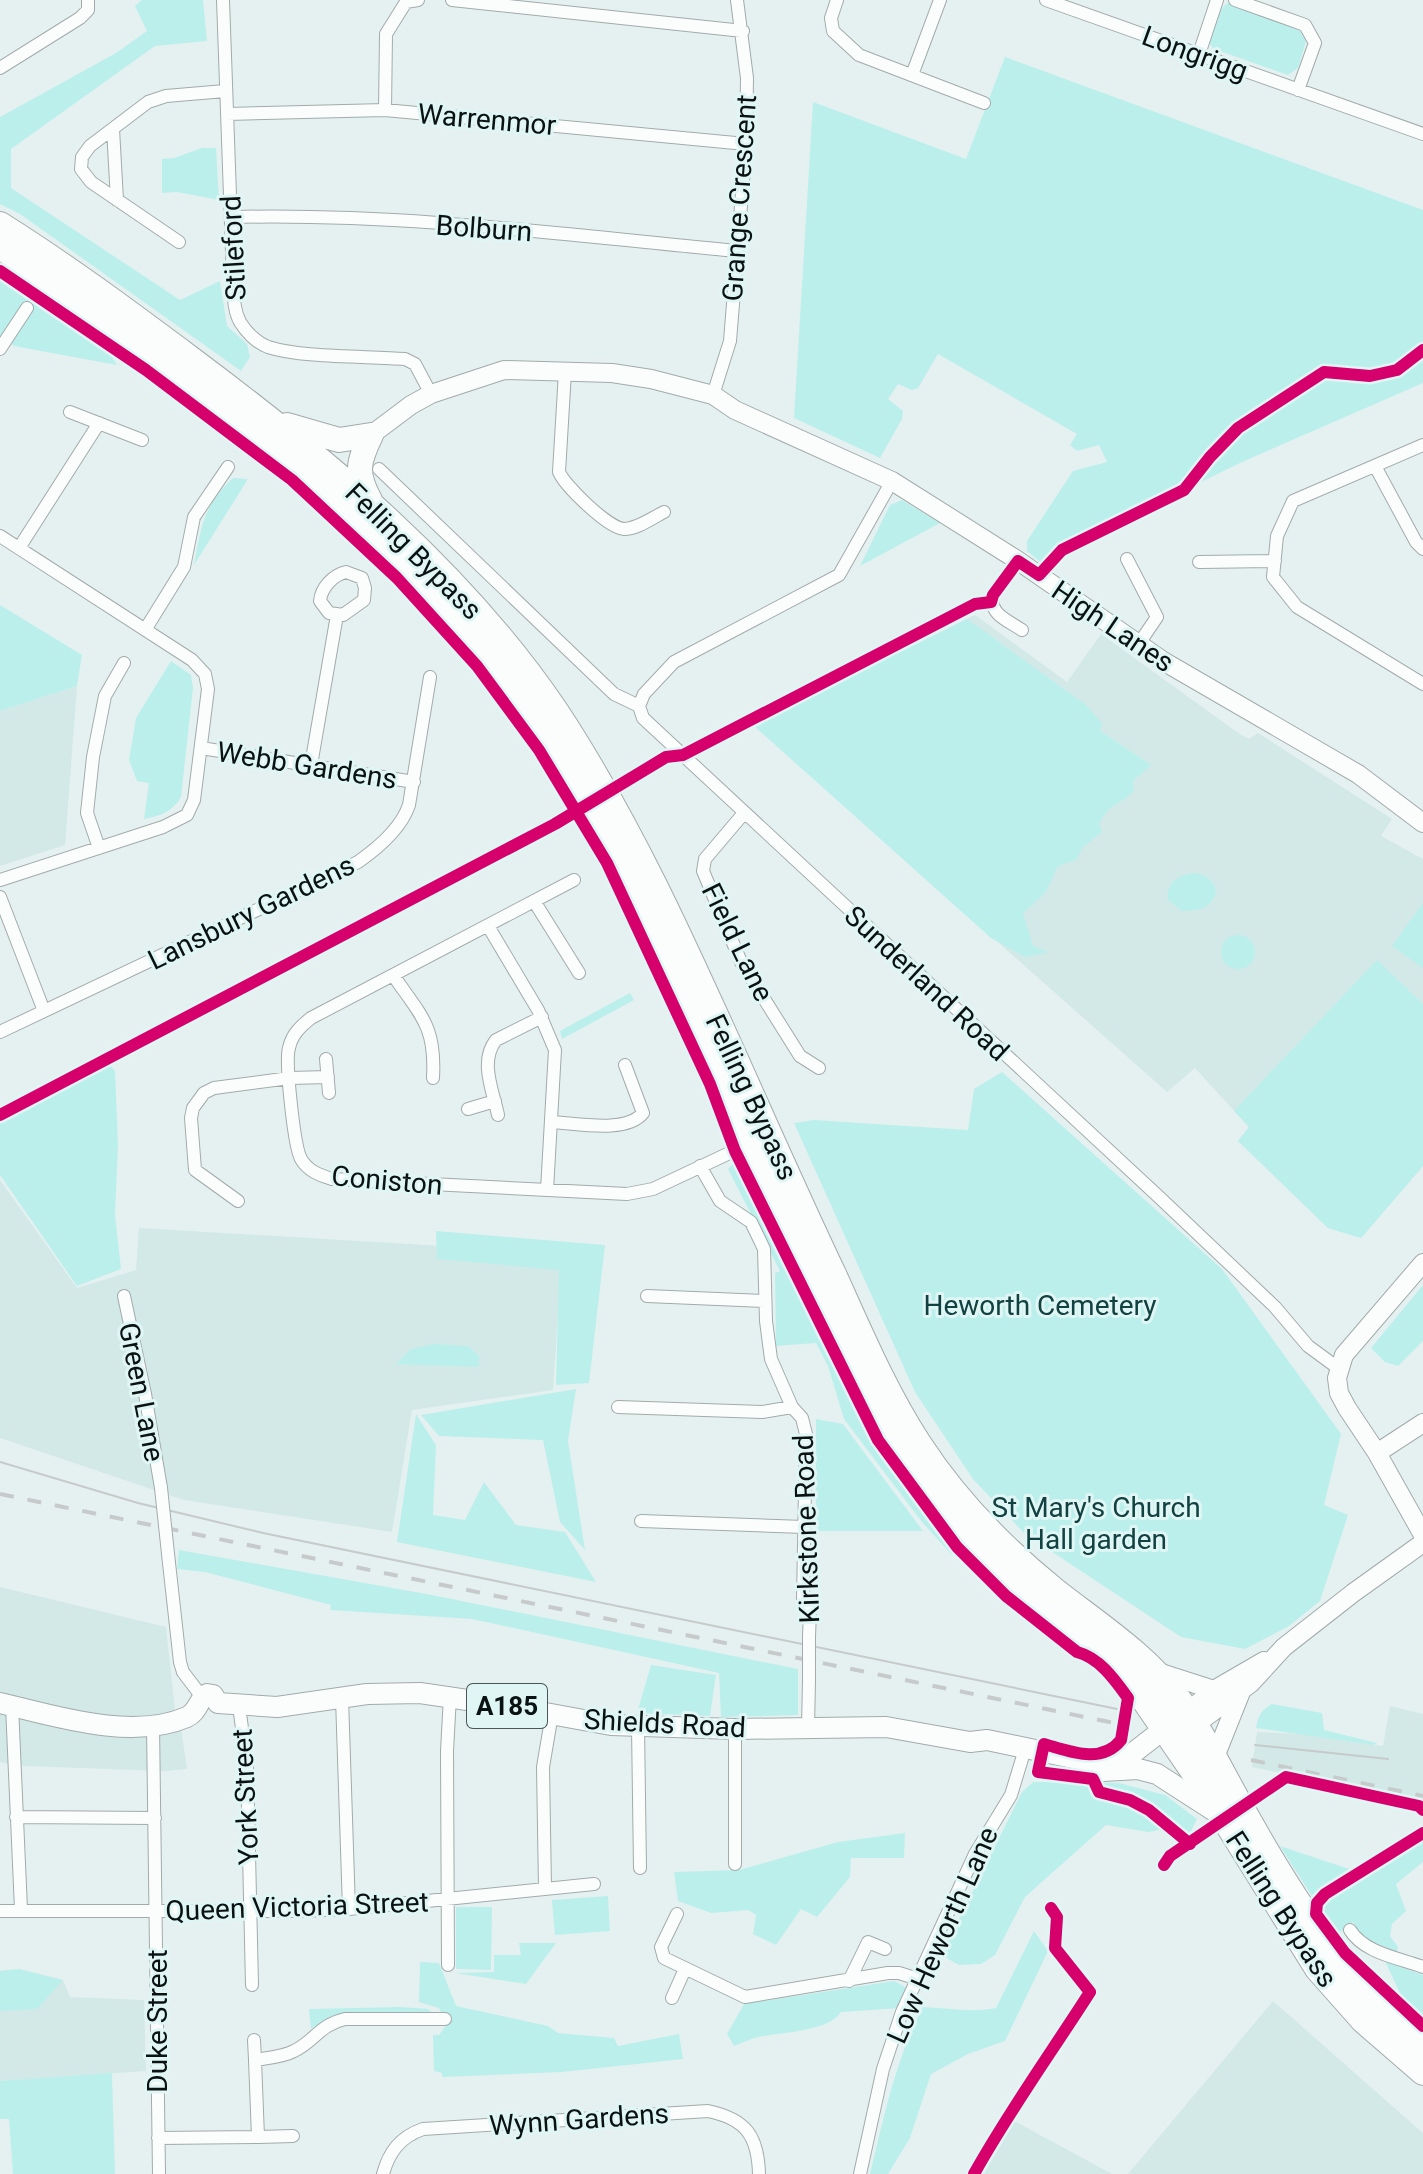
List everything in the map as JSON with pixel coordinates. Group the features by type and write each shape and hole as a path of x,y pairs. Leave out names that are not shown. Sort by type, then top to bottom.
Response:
{"highway":[{"name":"Felling Bypass","path":"0,224 66,266 273,420 410,539 491,627 555,709 610,797 658,891 759,1139 812,1280 909,1465 947,1514 988,1559 1116,1665 1136,1689 1215,1757 1264,1845 1333,1954 1371,1997 1423,2045"},
{"name":"Felling Bypass","path":"0,247 95,312 279,451 400,557 475,637 542,726 595,808 759,1139 917,1440 945,1480 996,1538 1153,1668 1219,1814 1287,1924 1333,1988 1363,2021 1423,2073"},
{"path":"273,420 339,440 371,435"},
{"path":"371,435 359,464 361,483 373,506"},
{"path":"1054,1589 1089,1603 1129,1632 1140,1643 1153,1668"}],"main road":[{"path":"1130,1649 1141,1673 1180,1727 1143,1747 1130,1764"},
{"name":"Shields Road","path":"206,1702 277,1707 390,1694 450,1696 611,1725 638,1727 886,1727 970,1742 987,1740 1024,1754"},
{"path":"6,1704 71,1720 153,1725 188,1717 206,1702"},
{"name":"A185","path":"1024,1754 1083,1771 1130,1764 1167,1779 1219,1814"}],"street":[{"path":"0,68 80,18 88,10 88,0"},
{"name":"Stileford","path":"223,0 235,310 249,334 263,345 290,351 405,359 415,364 431,394"},
{"path":"385,110 386,34 406,2 418,0"},
{"path":"452,0 579,7 743,31"},
{"name":"Grange Crescent","path":"713,395 730,341 746,144 747,78 737,0"},
{"path":"837,0 831,18 833,31 859,55 984,103"},
{"path":"912,75 940,0"},
{"name":"Longrigg","path":"1046,0 1423,134"},
{"path":"1199,54 1217,0"},
{"path":"1235,0 1305,25 1315,43 1298,90"},
{"path":"179,242 91,182 81,169 82,157 90,146 148,102 225,91"},
{"name":"Warrenmor","path":"227,114 385,110 746,144"},
{"path":"113,129 117,200"},
{"name":"Bolburn","path":"232,217 297,215 507,229 737,251"},
{"path":"0,349 27,308"},
{"name":"High Lanes","path":"371,435 431,394 504,370 625,375 713,395 735,410 892,481 1018,561 1138,645 1358,774 1422,818"},
{"path":"565,372 559,472 563,482 610,524 621,529 634,527 664,512"},
{"path":"70,412 142,440"},
{"path":"19,548 99,423"},
{"path":"1423,445 1293,501 1277,536 1273,577 1297,607 1423,684"},
{"path":"1375,466 1416,542 1423,549"},
{"path":"145,630 184,567 194,517 228,467"},
{"name":"Sunderland Road","path":"379,469 614,694 639,706 643,718 1159,1197 1275,1307 1308,1346 1338,1368"},
{"path":"639,706 644,694 674,662 839,575 892,481"},
{"path":"0,536 192,660 205,674 208,689 194,800 187,815 173,823 0,880"},
{"path":"1127,559 1157,617 1138,645"},
{"path":"1018,561 991,602 995,612 1022,630"},
{"path":"1199,562 1275,561"},
{"path":"311,765 337,615"},
{"path":"99,848 87,813 93,757 105,696 124,663"},
{"name":"Lansbury Gardens","path":"0,1032 358,862 372,852 400,823 409,805 430,677"},
{"name":"Webb Gardens","path":"201,748 414,782"},
{"name":"Field Lane","path":"744,813 705,859 703,871 741,962 800,1056 819,1068"},
{"name":"Coniston","path":"574,880 301,1026 289,1045 290,1078 297,1150 309,1169 332,1179 640,1193 759,1139"},
{"path":"0,897 44,1011"},
{"path":"534,901 579,973"},
{"path":"488,926 542,1017 555,1050 547,1190"},
{"path":"393,975 429,1029 434,1057 433,1078"},
{"path":"498,1115 487,1063 491,1046 496,1040 542,1017"},
{"path":"326,1059 329,1093"},
{"path":"551,1122 621,1125 637,1120 643,1113 625,1065"},
{"path":"238,1201 195,1170 193,1108 204,1093 214,1088 290,1078 328,1077"},
{"path":"468,1109 495,1101"},
{"name":"Kirkstone Road","path":"700,1166 720,1201 751,1222 764,1249 771,1359 792,1407 802,1418 806,1434 803,1601 810,1611 808,1728"},
{"path":"1180,1727 1214,1690 1277,1654 1364,1585 1422,1546 1377,1453 1339,1393 1338,1368 1344,1355 1423,1263"},
{"name":"Green Lane","path":"124,1296 161,1488 180,1662 183,1672 206,1702"},
{"path":"647,1296 765,1301"},
{"path":"618,1407 762,1412 792,1407"},
{"path":"1377,1453 1421,1428"},
{"path":"641,1521 804,1527"},
{"path":"1180,1727 1243,1689 1277,1654"},
{"path":"1153,1668 1214,1690"},
{"path":"1215,1757 1243,1689"},
{"path":"448,1965 447,1746 450,1696"},
{"path":"342,1698 349,1909"},
{"path":"6,1704 15,1774 21,1909"},
{"name":"York Street","path":"239,1706 247,1765 252,1985"},
{"path":"545,1888 543,1767 552,1714"},
{"name":"Duke Street","path":"153,1725 159,2174"},
{"path":"638,1727 640,1868"},
{"path":"1180,1727 1241,1828 1245,1853"},
{"path":"735,1729 735,1864"},
{"name":"Low Heworth Lane","path":"860,2174 883,2069 902,2012 975,1854 1011,1795 1024,1754"},
{"path":"0,1771 15,1774"},
{"path":"16,1817 155,1818"},
{"name":"Queen Victoria Street","path":"0,1911 249,1912 349,1909 594,1884"},
{"path":"677,1914 661,1952 668,1961 745,1997 888,1973 918,1979"},
{"path":"1350,1930 1356,1940 1368,1947 1423,1967"},
{"path":"849,1981 868,1942 885,1949"},
{"path":"672,1998 685,1969"},
{"path":"255,2060 295,2051 321,2028 345,2019 440,2022"},
{"path":"254,2040 258,2137"},
{"name":"Wynn Gardens","path":"383,2174 386,2162 402,2139 423,2129 708,2111 737,2121 748,2130 758,2157 759,2174"},
{"path":"158,2138 293,2136"}],"shaded area":[{"path":"975,615 1067,682 1101,634 1241,735 1249,739 1258,733 1392,819 1381,836 1423,859 1423,1166 1361,1238 1328,1228 1238,1141 1249,1127 1195,1068 1167,1092 753,725"},
{"path":"77,686 65,845 0,866 0,711"},
{"path":"0,1180 77,1288 136,1270 139,1228 562,1253 553,1390 412,1410 392,1532 184,1500 0,1438"},
{"path":"0,1587 166,1627 175,1710 187,1769 164,1771 24,1766 0,1762"},
{"path":"1390,1706 1423,1714 1423,1803 1252,1767 1257,1732 1303,1734 1383,1746"},
{"path":"19,1969 63,1980 70,1997 144,2000 146,2071 0,2081 0,1971"},
{"path":"1273,2001 1423,2133 1423,2174 1128,2174"},
{"path":"1001,2114 1112,2174 970,2174"}],"green space":[{"path":"142,0 203,0 207,41 155,46 11,149 11,188 180,300 220,281 227,326 247,344 250,357 241,371 20,214 0,204 0,117 116,53 147,31 135,6"},
{"path":"1228,3 1299,30 1306,41 1298,68 1288,75 1214,49 1207,41 1218,11"},
{"path":"1005,57 1423,210 1423,383 1242,462 1062,550 1049,569 1027,551 1027,541 1073,471 1107,462 1099,445 1077,451 1070,445 1077,434 938,354 918,388 912,390 898,384 888,399 903,411 902,419 880,458 794,418 813,102 966,159"},
{"path":"202,148 216,148 219,200 177,192 162,193 162,159"},
{"path":"0,281 112,357 117,365 14,346 0,336"},
{"path":"233,478 248,479 194,565 209,508"},
{"path":"902,500 940,523 860,566 890,505"},
{"path":"0,605 82,655 77,686 0,711"},
{"path":"967,619 1086,705 1102,724 1100,731 1151,765 1133,781 1134,791 1103,817 1099,824 1102,832 1083,847 1076,860 1058,866 1046,892 1023,913 1033,946 1049,952 1025,957 991,938 753,725"},
{"path":"171,661 191,675 193,688 181,797 165,812 144,819 149,783 137,781 129,760 136,718"},
{"path":"1194,873 1214,884 1215,894 1205,907 1182,911 1168,900 1169,889 1178,878"},
{"path":"1423,903 1423,968 1392,946"},
{"path":"1238,935 1250,940 1255,952 1250,964 1238,969 1226,964 1221,952 1226,940"},
{"path":"1377,960 1423,1004 1423,1166 1361,1238 1328,1228 1238,1141 1249,1127 1234,1111"},
{"path":"630,993 634,1000 562,1039 560,1031"},
{"path":"98,1059 104,1067 111,1066 115,1071 118,1145 115,1214 121,1269 77,1286 0,1175 0,1108"},
{"name":"Heworth Cemetery","path":"1002,1072 1222,1269 1341,1434 1324,1505 1348,1515 1320,1601 1289,1626 1245,1649 1181,1637 1025,1534 973,1479 915,1392 794,1123 814,1120 968,1130 974,1089"},
{"path":"737,1160 747,1163 840,1360 885,1444 958,1545 952,1555 922,1522 844,1419 828,1366 816,1343 776,1346 775,1273 780,1271 728,1169"},
{"path":"436,1231 605,1245 589,1383 556,1385 559,1270 437,1259"},
{"path":"1423,1285 1423,1341 1398,1366 1385,1362 1371,1348"},
{"path":"433,1344 468,1346 479,1356 479,1367 396,1364 411,1349"},
{"path":"576,1389 568,1441 585,1550 560,1522 543,1440 439,1436 421,1415"},
{"path":"416,1414 436,1445 433,1515 465,1520 484,1482 516,1525 565,1532 596,1582 397,1542"},
{"path":"816,1419 843,1424 923,1531 816,1531"},
{"path":"179,1550 432,1595 798,1669 798,1715 721,1717 719,1673 472,1619 330,1610 331,1605 205,1572 177,1569"},
{"path":"651,1665 716,1675 710,1716 637,1713"},
{"path":"1272,1704 1322,1713 1324,1730 1377,1743 1256,1728 1261,1714"},
{"path":"1033,1782 1119,1783 1165,1795 1197,1819 1191,1831 1177,1839 1159,1830 1149,1832 1106,1825 1025,1897 995,1955 981,1964 959,1965 941,1955 1022,1792"},
{"path":"905,1833 904,1858 851,1858 850,1877 817,1917 801,1909 776,1945 753,1934 756,1915 748,1910 711,1913 678,1901 674,1872 739,1870 838,1842"},
{"path":"1423,1836 1423,1862 1396,1884 1406,1911 1392,1924 1390,1936 1398,1947 1397,1952 1365,1939 1353,1922 1337,1935 1280,1846 1364,1874"},
{"path":"608,1896 610,1931 555,1935 552,1900"},
{"path":"456,1907 492,1907 491,1970 456,1969"},
{"path":"1034,1931 1048,1951 1005,2041 968,2054 931,2074 910,2138 888,2174 870,2174 898,2068 923,2007 996,2008"},
{"path":"519,1943 556,1943 526,1984 455,1973 494,1972 494,1955 521,1955"},
{"path":"1385,1961 1423,1975 1423,2018 1404,2002"},
{"path":"420,1962 439,1963 456,2006 548,2026 558,2033 614,2038 618,2046 679,2034 683,2059 562,2072 442,2077 442,2073 434,2071 433,2035 439,2035 447,2024 439,2008 419,2002"},
{"path":"19,1969 63,1980 37,2009 0,2011 0,1971"},
{"path":"894,1981 907,1988 901,2008 841,2012 826,2024 758,2037 734,2046 727,2034 744,2004"},
{"path":"309,2009 428,2009 433,2013 364,2012 329,2017 311,2029"},
{"path":"112,2073 115,2174 13,2174 9,2119 0,2119 0,2081"}],"tram line":[{"path":"0,1462 138,1503 263,1533 1122,1710"},
{"path":"1255,1745 1388,1759"}],"railway":[{"path":"0,1494 1119,1724"},
{"path":"1251,1760 1423,1796"}],"cycle path":[{"path":"0,271 146,370 292,480 397,578 477,666 539,750 607,863 710,1084 735,1151 878,1440 957,1547 1006,1596 1077,1652 1100,1664 1128,1698 1121,1740 1113,1748 1084,1754 1044,1744 1038,1772 1093,1779 1099,1792 1130,1800 1149,1810 1190,1844"},
{"path":"0,1115 555,824 666,757 683,755 975,604 991,602 1018,561 1039,575 1062,550 1184,490 1238,428 1324,372 1370,376 1397,370 1423,350"},
{"path":"1164,1865 1170,1856 1286,1777 1419,1806 1423,1810"},
{"path":"1423,1833 1325,1894 1317,1903 1316,1914 1345,1953 1423,2026"},
{"path":"974,2174 1090,1992 1055,1948 1057,1917 1051,1908"}],"park label":[{"name":"St Mary's Church Hall garden","path":"1096,1523"}]}
